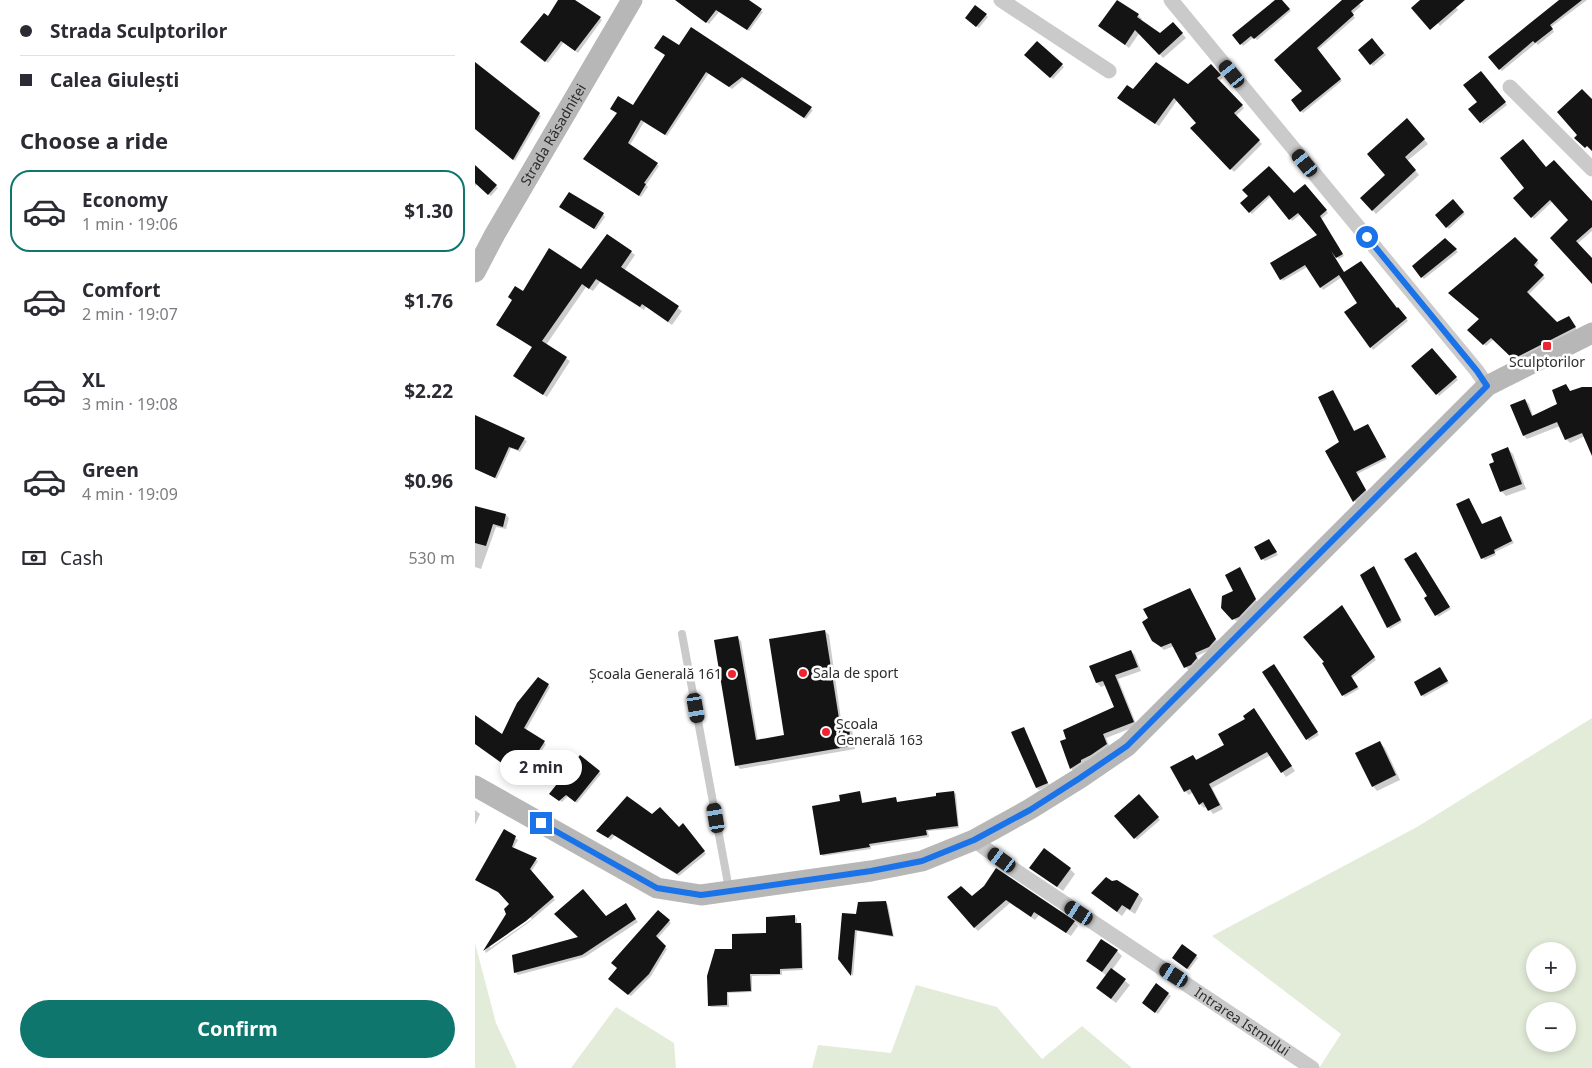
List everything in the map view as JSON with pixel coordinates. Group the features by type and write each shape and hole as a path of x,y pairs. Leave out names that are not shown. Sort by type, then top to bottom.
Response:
{"main road":[{"name":"Strada Răsadniței","path":"475,272 495,234 632,0"},
{"path":"475,786 657,888 701,895 871,871 922,861 974,840 1030,810 1127,746 1487,386 1592,332"}],"street":[{"path":"1001,0 1109,71"},
{"path":"1171,0 1477,371 1487,386"},
{"path":"1510,86 1592,169"},
{"name":"Intrarea Istmului","path":"974,840 1016,871 1312,1068"}],"lane":[{"path":"682,634 730,891"}],"green space":[{"path":"1592,718 1592,1068 1319,1068 1341,1034 1212,936 1417,827"},
{"path":"475,943 496,1023 517,1068 475,1068"},
{"path":"916,985 997,1007 1042,1059 1082,1026 1132,1068 812,1068 818,1045 891,1053"},
{"path":"616,1007 674,1043 676,1068 571,1068"}],"building":[{"path":"558,0 575,0 601,17 575,51 561,41 545,62 520,42 544,13 548,16"},
{"path":"675,0 749,0 762,9 747,30 716,10 706,23"},
{"path":"1117,0 1139,14 1137,17 1160,33 1173,22 1183,33 1159,55 1135,30 1125,45 1098,26"},
{"path":"1275,0 1282,0 1290,9 1254,39 1251,36 1240,45 1232,35"},
{"path":"1342,0 1364,0 1351,11 1354,15 1317,48 1341,79 1300,112 1291,100 1302,91 1274,60"},
{"path":"1420,0 1465,0 1430,30 1411,8"},
{"path":"1559,0 1582,0 1550,25 1553,29 1535,43 1533,41 1499,70 1488,57"},
{"path":"975,5 987,14 976,27 965,18"},
{"path":"691,27 812,107 804,118 742,77 729,87 706,72 665,135 641,120 628,143 658,163 644,183 646,184 639,196 583,159 617,113 610,109 618,96 633,105 665,55 654,48 663,35 679,45"},
{"path":"1372,38 1384,53 1370,65 1358,50"},
{"path":"1037,41 1063,64 1050,78 1024,55"},
{"path":"475,62 540,113 513,160 475,129"},
{"path":"1156,62 1188,84 1211,64 1221,75 1217,78 1243,105 1234,113 1260,140 1230,170 1190,128 1196,123 1174,98 1155,124 1117,98 1127,85 1133,89"},
{"path":"1481,71 1506,102 1480,123 1468,109 1477,102 1463,85"},
{"path":"1582,89 1592,99 1592,151 1587,146 1585,148 1574,138 1577,135 1557,112"},
{"path":"1407,118 1425,139 1405,157 1416,170 1372,211 1360,198 1385,175 1367,154"},
{"path":"1523,139 1546,167 1554,160 1592,201 1592,227 1576,241 1592,258 1592,284 1550,238 1568,220 1550,200 1531,218 1513,198 1524,188 1500,158"},
{"path":"475,165 497,185 488,195 475,183"},
{"path":"1269,166 1294,193 1305,184 1327,210 1320,216 1343,254 1336,258 1331,251 1344,272 1361,261 1397,308 1407,318 1370,348 1344,312 1357,303 1339,275 1320,288 1305,265 1280,280 1270,263 1317,235 1298,213 1289,220 1269,195 1249,213 1240,203 1248,196 1242,190"},
{"path":"569,192 604,213 594,229 559,207"},
{"path":"1453,199 1464,212 1446,228 1435,215"},
{"path":"607,234 632,251 621,267 679,306 668,322 642,304 640,307 596,279 589,289 582,284 542,341 567,357 543,395 513,376 532,347 496,325 512,300 508,297 515,286 523,291 549,248 581,269"},
{"path":"1515,237 1538,260 1534,265 1544,275 1527,292 1557,322 1569,316 1576,327 1513,359 1491,338 1483,345 1467,330 1479,319 1448,293"},
{"path":"1445,238 1457,249 1421,278 1412,266"},
{"path":"1432,348 1457,377 1436,395 1411,366"},
{"path":"1566,384 1570,391 1582,387 1592,387 1592,456 1582,433 1565,440 1557,422 1523,436 1510,405 1525,399 1532,416 1557,404 1552,390"},
{"path":"1333,390 1354,431 1368,424 1386,457 1356,472 1366,490 1353,502 1325,451 1339,442 1318,397"},
{"path":"475,415 525,438 518,450 509,447 495,478 475,469"},
{"path":"1508,447 1522,484 1500,492 1489,464 1494,462 1491,454"},
{"path":"1469,498 1482,524 1501,516 1512,541 1494,550 1495,553 1481,559 1456,504"},
{"path":"475,506 506,514 503,527 493,524 486,546 475,543"},
{"path":"1269,539 1277,552 1261,560 1254,547"},
{"path":"1416,552 1450,607 1435,616 1424,598 1427,596 1404,559"},
{"path":"1374,566 1401,620 1387,628 1360,575"},
{"path":"1240,567 1256,599 1239,617 1232,620 1221,608 1222,596 1233,591 1225,575"},
{"path":"1190,588 1216,639 1209,647 1195,653 1197,658 1191,665 1184,668 1171,643 1161,647 1152,641 1142,622 1148,618 1143,609"},
{"path":"1342,605 1375,657 1351,676 1358,687 1342,696 1322,663 1324,662 1303,637"},
{"path":"825,630 840,725 848,724 852,746 735,766 714,640 738,636 756,740 784,735 769,639"},
{"path":"1131,650 1138,667 1115,675 1134,722 1103,734 1107,744 1070,769 1060,741 1066,739 1063,730 1114,707 1103,681 1096,683 1089,666"},
{"path":"1274,664 1318,732 1306,740 1262,672"},
{"path":"1440,667 1448,681 1421,696 1414,682"},
{"path":"538,677 549,684 524,728 545,741 519,782 507,774 510,769 475,744 475,715 502,734 517,703"},
{"path":"1254,708 1292,766 1281,773 1267,752 1209,784 1220,805 1208,811 1203,802 1199,805 1190,789 1184,792 1170,767 1193,755 1196,760 1224,745 1218,734 1245,719 1243,716"},
{"path":"1024,727 1048,783 1036,788 1011,732"},
{"path":"1380,741 1396,775 1372,787 1355,753"},
{"path":"580,755 600,771 575,802 566,795 559,801 549,794"},
{"path":"860,791 862,803 896,797 897,802 954,791 958,826 926,830 927,835 869,844 870,847 820,855 812,806 840,801 839,795"},
{"path":"1139,794 1159,817 1134,839 1114,816"},
{"path":"627,796 652,814 660,807 679,827 683,823 705,851 677,874 612,834 608,838 596,831"},
{"path":"504,829 516,836 512,847 537,858 530,869 554,897 526,921 483,951 506,914 504,909 509,904 498,892 475,880"},
{"path":"1044,848 1071,868 1057,887 1029,868"},
{"path":"996,868 1075,921 1066,933 1034,912 1031,917 1006,900 974,928 947,897 961,886 972,896 984,886"},
{"path":"1106,877 1112,881 1117,880 1139,894 1130,910 1122,905 1117,912 1091,893"},
{"path":"583,889 606,916 626,903 636,919 582,955 514,973 512,955 578,937 554,914"},
{"path":"886,901 893,936 855,930 851,976 838,959 842,913 856,914 858,902"},
{"path":"658,910 670,920 656,936 666,946 649,974 628,995 608,979 617,968 611,963"},
{"path":"795,915 795,923 801,923 802,968 780,969 780,974 750,974 751,991 727,992 727,1005 708,1006 707,976 715,949 732,949 732,934 766,933 766,917"},
{"path":"1101,939 1118,950 1102,972 1086,961"},
{"path":"1182,944 1197,955 1187,969 1172,958"},
{"path":"1111,968 1126,979 1111,999 1096,988"},
{"path":"1156,983 1169,993 1155,1013 1142,1003"}],"place":[{"name":"Sculptorilor","path":"1547,346"},
{"name":"Sala de sport","path":"803,673"},
{"name":"Școala Generală 161","path":"732,674"},
{"name":"Școala Generală 163","path":"826,732"}],"route":[{"path":"541,823 657,888 701,895 871,871 922,861 948,852 1030,810 1127,746 1487,386 1477,371 1367,237"}]}
